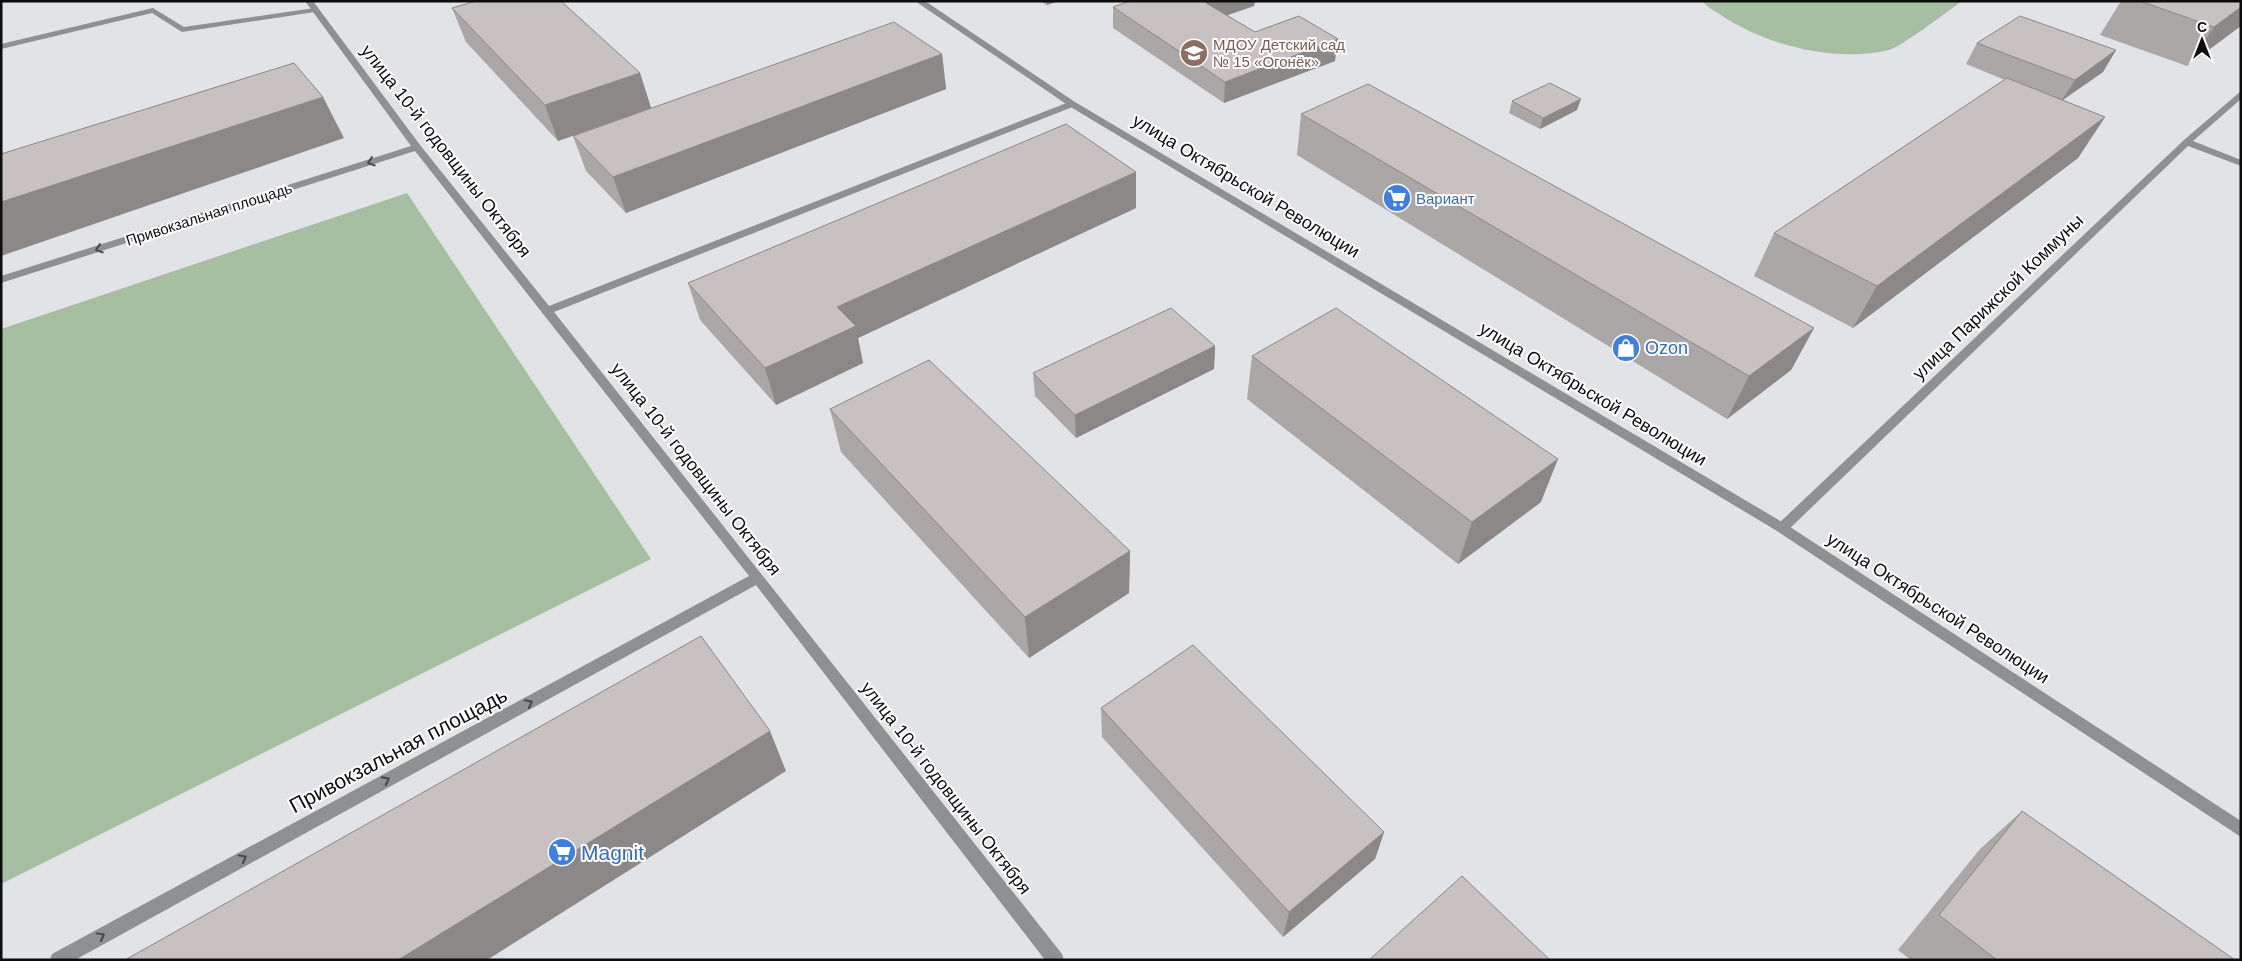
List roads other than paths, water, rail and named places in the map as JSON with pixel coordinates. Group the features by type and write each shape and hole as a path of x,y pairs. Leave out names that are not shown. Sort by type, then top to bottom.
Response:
{"street":[{"name":"улица 10-й годовщины Октября","path":"308,1 417,147 758,578 1056,960"},
{"name":"улица Октябрьской Революции","path":"919,1 1072,104 1782,528 2241,830"},
{"path":"1,47 153,10 182,30 315,10"},
{"name":"улица Парижской Коммуны","path":"1782,528 2186,142 2241,94"},
{"path":"546,311 1072,104"},
{"path":"2186,142 2241,163"},
{"name":"Привокзальная площадь","path":"1,280 417,147"},
{"name":"Привокзальная площадь","path":"58,960 758,578"}],"place":[{"name":"МДОУ Детский сад № 15 «Огонёк»","path":"1194,53"},
{"name":"Вариант","path":"1397,198"},
{"name":"Ozon","path":"1626,348"},
{"name":"Magnit","path":"562,852"}]}
